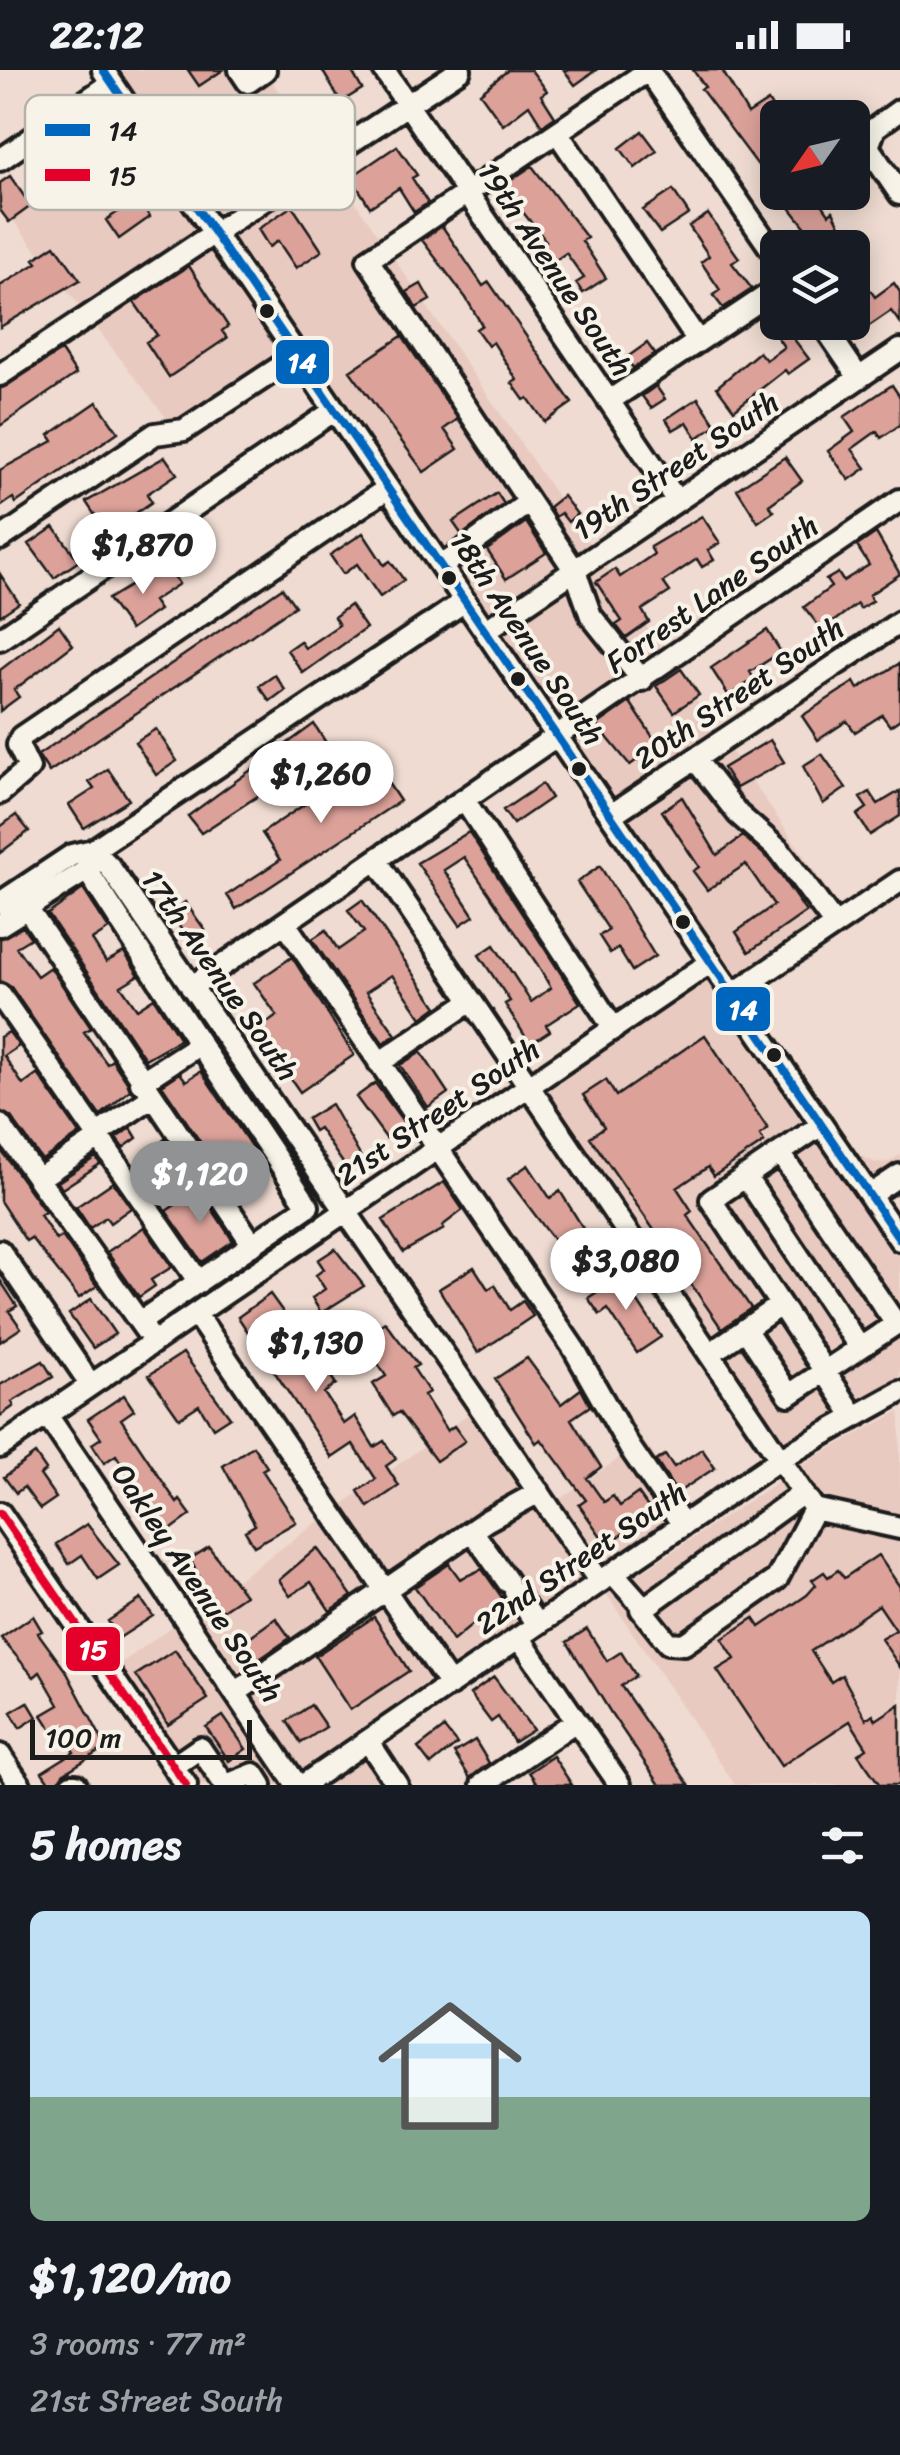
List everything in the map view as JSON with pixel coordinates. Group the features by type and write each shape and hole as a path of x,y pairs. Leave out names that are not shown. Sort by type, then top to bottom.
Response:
{"street":[{"path":"240,70 248,82 265,70"},
{"name":"19th Avenue South","path":"384,70 677,501"},
{"path":"355,140 460,70"},
{"path":"642,680 591,616 574,570 368,260 649,70 760,233"},
{"path":"84,95 108,76"},
{"path":"900,110 875,128 868,147 900,194"},
{"path":"557,132 698,341"},
{"path":"0,160 25,141"},
{"name":"18th Avenue South","path":"200,210 900,1240"},
{"path":"0,375 247,210"},
{"path":"610,402 760,300"},
{"path":"833,340 859,378"},
{"name":"19th Street South","path":"486,631 900,350"},
{"path":"0,539 154,434 184,430 298,355"},
{"path":"0,639 335,410"},
{"path":"0,793 29,768 18,744 21,737 388,488"},
{"name":"Forrest Lane South","path":"558,738 900,500"},
{"path":"442,566 529,502"},
{"path":"0,903 72,854 92,850 465,602"},
{"name":"20th Street South","path":"611,815 900,622"},
{"path":"191,987 558,738"},
{"path":"695,758 738,814 780,852 835,925"},
{"path":"465,801 614,1029"},
{"name":"17th Avenue South","path":"92,850 108,866 538,1492 607,1577 668,1643 684,1644 777,1579 809,1501"},
{"path":"377,861 809,1501 900,1528"},
{"path":"0,925 87,870 308,1206 140,1322"},
{"path":"733,994 900,881"},
{"path":"27,908 253,1245"},
{"path":"285,923 574,1349 630,1448 683,1525"},
{"name":"21st Street South","path":"0,1447 711,962"},
{"path":"0,994 198,1282"},
{"path":"380,1063 472,1001"},
{"path":"41,1177 97,1137 200,1044"},
{"path":"821,1124 710,1200 855,1416"},
{"path":"0,1125 41,1177 154,1343"},
{"path":"745,1330 789,1395 896,1324 780,1152"},
{"path":"870,1196 900,1175"},
{"path":"745,1176 860,1348"},
{"path":"0,1251 91,1385"},
{"path":"710,1354 780,1305"},
{"path":"196,1314 450,1685"},
{"name":"22nd Street South","path":"300,1785 781,1458 900,1392"},
{"name":"Oakley Avenue South","path":"46,1415 300,1785"},
{"path":"235,1693 538,1492"},
{"path":"640,1609 809,1501"},
{"path":"0,1513 186,1785"},
{"path":"473,1532 537,1625"},
{"path":"519,1637 620,1785"},
{"path":"482,1785 576,1721"},
{"path":"368,1741 397,1785"},
{"path":"174,1766 200,1748 226,1785 254,1774 261,1785"},
{"path":"0,1755 20,1785"}],"shaded area":[{"path":"114,70 264,70 281,95 131,95"},
{"path":"355,202 593,549 491,618 225,233 261,210 355,210"},
{"path":"25,210 188,210 202,230 83,310 12,219"},
{"path":"210,210 233,210 217,220"},
{"path":"211,243 286,354 181,422 171,424 92,322"},
{"path":"602,562 665,654 564,725 500,631"},
{"path":"674,667 719,733 616,802 572,737"},
{"path":"728,746 842,911 735,983 625,815"},
{"path":"709,975 900,1255 900,1378 785,1447 545,1093"},
{"path":"827,1118 852,1152 876,1163 889,1162 900,1155 900,1166 873,1184"},
{"path":"473,1411 589,1580 452,1674 339,1507"},
{"path":"900,1411 900,1785 735,1785 607,1595 815,1457"},
{"path":"644,1441 692,1510 603,1571 556,1502"},
{"path":"325,1517 438,1683 302,1776 191,1613"},
{"path":"177,1623 287,1785 197,1785 116,1667"},
{"path":"365,1752 387,1785 317,1785"}],"building":[{"path":"188,70 223,70 199,86"},
{"path":"322,70 351,70 362,89 352,95 337,95"},
{"path":"508,70 531,70 547,91 541,95 555,117 542,126 529,105 503,125 480,93"},
{"path":"564,70 596,70 575,85"},
{"path":"693,70 722,70 748,114 760,106 760,168 701,89 705,87"},
{"path":"642,131 657,151 635,168 620,148"},
{"path":"397,146 417,175 412,178 428,203 414,212 399,188 370,207 355,183 355,174"},
{"path":"532,166 587,238 582,241 606,278 583,293 576,283 584,278 566,253 553,262 541,245 546,241 502,186"},
{"path":"10,176 25,197 26,210 9,222 0,210 0,183"},
{"path":"673,190 689,214 660,233 643,210"},
{"path":"121,210 145,210 150,217 119,239 106,220"},
{"path":"286,210 295,210 322,251 296,268 278,241 269,247 258,229"},
{"path":"792,210 826,210 829,214 833,211 842,230 808,230"},
{"path":"708,214 739,258 732,263 752,289 723,308 713,295 720,290 701,262 709,256 689,226"},
{"path":"442,226 483,286 489,282 572,403 545,422 512,383 517,380 493,342 488,346 476,329 482,325 466,298 422,240"},
{"path":"55,245 80,280 0,327 0,286 37,263 34,259"},
{"path":"189,266 228,326 222,331 227,338 169,377 146,342 157,335 134,302"},
{"path":"894,283 900,292 900,323 891,311 870,325 870,290 875,297"},
{"path":"421,284 430,300 416,308 407,292"},
{"path":"402,336 458,419 444,429 458,449 424,472 350,371"},
{"path":"779,340 795,340 809,359 788,374 785,370 734,410 717,387 759,352 766,360 784,347"},
{"path":"647,343 655,354 633,368 626,358"},
{"path":"61,351 76,374 0,426 0,389"},
{"path":"892,385 900,397 900,425 881,438 877,431 852,449 866,468 849,480 828,451 854,432 844,417"},
{"path":"656,386 665,399 651,408 642,396"},
{"path":"698,398 716,425 697,438 687,422 673,430 666,419"},
{"path":"97,402 118,432 16,503 13,498 0,507 0,470 53,441 49,435"},
{"path":"165,457 177,474 147,494 152,502 107,533 86,502"},
{"path":"785,457 802,481 769,505 774,511 758,522 737,489"},
{"path":"497,493 504,504 462,535 453,522"},
{"path":"563,496 577,514 568,522 561,513 555,517 549,507"},
{"path":"702,516 720,543 708,550 714,560 702,567 697,559 663,582 670,592 642,610 649,622 626,638 616,625 622,621 596,582 615,569 620,577 654,554 650,547"},
{"path":"526,522 546,553 506,579 487,550"},
{"path":"54,527 79,561 54,578 29,544"},
{"path":"363,533 384,565 390,561 404,580 380,597 357,564 343,574 330,555"},
{"path":"876,533 900,574 869,595 872,601 860,609 857,604 822,630 804,607 831,587 826,580 838,573 843,581 869,565 857,546"},
{"path":"166,564 179,584 153,601 159,610 130,630 108,599"},
{"path":"0,574 19,603 0,616"},
{"path":"282,588 295,606 49,772 38,755"},
{"path":"350,605 366,628 303,673 287,650 300,641 305,648 339,625 334,617"},
{"path":"59,625 73,645 14,690 19,697 0,711 0,670"},
{"path":"767,630 781,652 750,672 754,679 729,696 711,668"},
{"path":"900,663 900,719 890,726 882,715 855,732 847,721 818,740 802,716 854,682 858,689"},
{"path":"681,669 699,695 674,712 656,686"},
{"path":"275,675 285,690 270,701 259,686"},
{"path":"630,702 658,745 630,765 597,725"},
{"path":"314,724 330,749 201,833 188,816"},
{"path":"156,729 177,761 156,775 135,742"},
{"path":"770,740 784,762 736,788 723,768"},
{"path":"822,754 846,788 823,804 803,766"},
{"path":"372,759 400,801 236,909 227,895 280,860 262,833"},
{"path":"108,769 129,800 84,828 69,805 94,789 89,782"},
{"path":"542,784 551,798 513,824 503,810"},
{"path":"900,791 900,816 870,835 857,815 867,808 860,798 870,792 878,804"},
{"path":"682,797 717,855 743,836 770,860 806,912 749,952 736,932 774,905 746,864 707,890 693,871 699,867 662,811"},
{"path":"16,815 29,831 0,853 0,827"},
{"path":"469,832 580,1003 546,1025 550,1031 530,1044 505,1004 510,1001 479,955 494,945 531,1002 551,988 537,964 464,857 444,870 474,916 460,925 417,863"},
{"path":"600,866 655,956 632,971 618,948 610,953 599,936 609,930 577,882"},
{"path":"83,889 109,929 92,940 106,962 124,952 139,975 121,986 137,1009 154,998 180,1039 145,1059 48,914"},
{"path":"362,900 437,1007 422,1018 392,975 366,992 396,1035 383,1043 312,939 326,930 338,950 364,932 348,910"},
{"path":"185,902 205,930 190,941 170,914"},
{"path":"23,927 31,938 16,947 37,976 50,967 91,1028 84,1032 107,1064 112,1060 127,1082 130,1090 100,1116 11,987 0,981 0,939"},
{"path":"292,957 354,1055 300,1092 257,1030 277,1016 254,983"},
{"path":"9,1032 19,1046 4,1056 23,1085 38,1074 80,1134 42,1160 11,1117 0,1111 0,1037"},
{"path":"705,1035 768,1129 760,1135 764,1142 714,1176 708,1167 677,1188 692,1211 687,1215 751,1308 722,1329 590,1137 604,1127 583,1095 606,1080 616,1096"},
{"path":"421,1052 448,1093 428,1107 400,1065"},
{"path":"201,1071 265,1167 246,1181 229,1144 209,1155 162,1085 180,1073 186,1081"},
{"path":"375,1083 405,1124 386,1138 356,1097"},
{"path":"331,1104 362,1159 347,1169 319,1128 314,1131 307,1119"},
{"path":"131,1128 137,1138 123,1148 116,1138"},
{"path":"165,1139 187,1171 154,1193 135,1166"},
{"path":"0,1149 45,1212 40,1215 56,1240 62,1236 97,1286 79,1298 31,1238 26,1241 0,1201"},
{"path":"96,1157 100,1164 62,1189 58,1182"},
{"path":"528,1165 550,1198 560,1191 598,1252 571,1270 559,1254 563,1252 508,1179"},
{"path":"113,1182 131,1208 110,1223 106,1217 90,1228 76,1207"},
{"path":"444,1182 463,1210 442,1226 444,1229 403,1252 383,1220"},
{"path":"199,1189 233,1241 202,1262 166,1211"},
{"path":"144,1227 172,1267 151,1280 155,1286 139,1297 107,1252"},
{"path":"335,1249 364,1286 321,1313 312,1298 325,1289 316,1275 324,1269 318,1260"},
{"path":"474,1267 488,1289 495,1285 510,1310 523,1301 533,1316 478,1353 439,1289"},
{"path":"621,1276 661,1337 637,1353 608,1309 600,1315 588,1298"},
{"path":"0,1280 17,1306 9,1311 21,1328 0,1342"},
{"path":"270,1294 283,1312 277,1316 300,1348 312,1340 323,1356 319,1359 336,1384 324,1393 344,1424 355,1416 374,1447 384,1441 396,1459 386,1466 399,1486 368,1507 358,1491 376,1479 353,1444 332,1458 238,1317"},
{"path":"91,1299 115,1334 93,1348 69,1314"},
{"path":"385,1322 418,1365 413,1368 429,1392 424,1395 447,1431 454,1426 465,1441 436,1461 399,1412 393,1416 373,1384 386,1376 361,1338"},
{"path":"183,1353 230,1417 213,1428 199,1405 179,1418 149,1375"},
{"path":"527,1358 561,1404 581,1389 590,1406 571,1419 601,1467 587,1478 604,1502 613,1496 620,1506 638,1493 652,1513 607,1545 579,1505 586,1500 541,1439 536,1443 495,1379"},
{"path":"43,1361 53,1377 12,1402 14,1406 0,1416 0,1385"},
{"path":"124,1395 134,1410 121,1419 177,1503 180,1500 191,1515 165,1534 116,1455 104,1463 92,1444 101,1438 88,1419"},
{"path":"253,1446 267,1467 262,1470 296,1522 254,1546 245,1531 255,1525 223,1466"},
{"path":"702,1449 715,1468 677,1493 656,1461 665,1455 674,1467"},
{"path":"35,1454 46,1470 40,1475 56,1498 40,1509 24,1487 16,1493 4,1477"},
{"path":"87,1524 119,1565 98,1579 82,1555 69,1564 56,1544"},
{"path":"209,1547 245,1595 218,1613 190,1559"},
{"path":"317,1548 352,1596 330,1611 311,1582 290,1596 279,1580"},
{"path":"878,1555 900,1587 900,1667 881,1639 896,1630 879,1605 811,1651 831,1682 842,1675 866,1719 873,1714 876,1720 900,1704 900,1785 880,1785 858,1754 867,1748 850,1721 781,1766 717,1670 735,1659 722,1639 754,1618 760,1627 807,1595 816,1585 812,1580 824,1572 828,1577 838,1570 844,1578"},
{"path":"449,1564 460,1579 482,1569 503,1599 453,1641 415,1587"},
{"path":"141,1599 153,1616 119,1638 108,1621"},
{"path":"33,1616 42,1631 38,1633 67,1673 106,1747 63,1774 57,1785 51,1785 42,1772 74,1752 59,1728 53,1732 42,1715 59,1705 40,1672 34,1677 1,1638"},
{"path":"374,1617 409,1671 350,1710 315,1656"},
{"path":"276,1618 290,1638 251,1665 238,1645"},
{"path":"587,1629 607,1661 621,1652 636,1676 621,1686 689,1785 660,1785 611,1713 567,1642"},
{"path":"175,1650 208,1699 168,1725 136,1675"},
{"path":"494,1677 533,1730 514,1742 498,1717 491,1722 470,1694"},
{"path":"28,1702 37,1717 20,1728 11,1712"},
{"path":"311,1705 326,1727 301,1743 287,1721"},
{"path":"223,1716 246,1749 229,1761 206,1727"},
{"path":"444,1728 457,1744 431,1765 418,1748"},
{"path":"475,1740 489,1763 470,1778 454,1753"},
{"path":"553,1756 572,1785 538,1785 529,1772"}],"transit line":[{"name":"14","path":"103,70 120,95"},
{"name":"14","path":"198,210 900,1240"},
{"name":"15","path":"0,1513 186,1785"}]}
